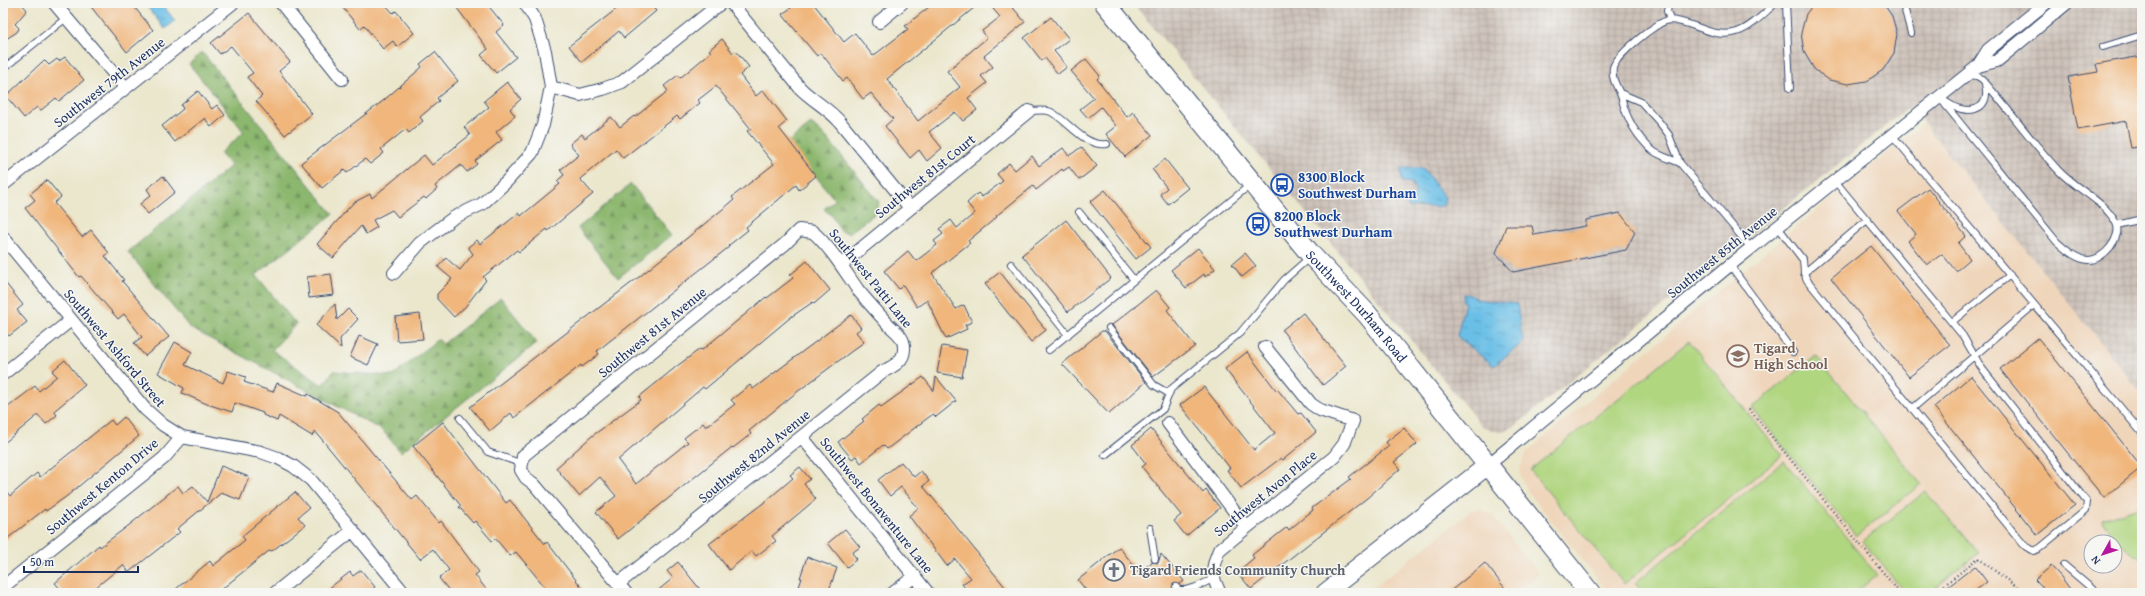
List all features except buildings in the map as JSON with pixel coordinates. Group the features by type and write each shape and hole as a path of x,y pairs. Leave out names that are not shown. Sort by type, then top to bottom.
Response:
{"main road":[{"name":"Southwest Durham Road","path":"1105,3 1312,256 1367,314 1590,593"},
{"path":"1325,593 1488,465"}],"street":[{"path":"54,3 125,87"},
{"name":"Southwest 79th Avenue","path":"3,185 233,3"},
{"path":"281,3 342,79"},
{"path":"394,273 420,242 453,218 482,204 507,181 532,153 543,125 551,87 545,51 535,19 525,3"},
{"path":"551,87 580,95 622,82 721,3"},
{"path":"731,3 800,88 812,100 832,112 910,208"},
{"path":"879,22 902,3"},
{"name":"Southwest 85th Avenue","path":"1488,465 1730,264 1978,66 1988,50 2046,3"},
{"name":"Southwest 85th Avenue","path":"1978,66 1997,61 2067,3"},
{"name":"Southwest 81st Court","path":"841,265 1029,111"},
{"name":"Southwest 81st Avenue","path":"520,463 523,456 530,449 772,254 799,230 807,230"},
{"name":"Southwest Patti Lane","path":"807,230 820,237 859,291 899,334 904,342 904,350"},
{"name":"Southwest Ashford Street","path":"3,237 145,409 163,425 182,437 261,452 278,458 293,466 311,480 404,593"},
{"path":"3,374 71,320"},
{"name":"Southwest Avon Place","path":"1213,579 1213,564 1219,550 1334,457 1344,444 1353,421 1320,410 1311,404 1265,347"},
{"name":"Southwest 82nd Avenue","path":"622,588 802,437 882,372 896,364 902,358 904,350"},
{"path":"1168,423 1246,527"},
{"name":"Southwest Kenton Drive","path":"3,587 164,458 182,437"},
{"name":"Southwest Bonaventure Lane","path":"802,437 928,593"},
{"path":"520,463 521,470 526,478 534,484 622,588"},
{"path":"275,593 353,530"},
{"path":"893,593 914,576"},
{"path":"1213,579 1220,593"}],"lane":[{"path":"1668,3 1667,11 1670,20"},
{"path":"1680,163 1653,151 1641,138 1625,115 1620,93 1615,86 1612,77 1613,66 1623,53 1658,23 1670,20 1722,34 1738,32 1751,24 1776,3"},
{"path":"1786,3 1790,88"},
{"path":"1903,3 1911,34"},
{"path":"3,69 66,18"},
{"path":"2103,47 2142,35"},
{"path":"1939,97 2045,228 2069,252 2080,258 2090,260 2101,256 2111,246 2117,234 2117,225 2108,211 2059,172 1985,82 1977,76 1964,77"},
{"path":"1939,97 1953,107 1974,110 1981,107 1987,98 1985,82"},
{"path":"1620,93 1641,102 1660,123 1669,135 1680,163 1751,248"},
{"path":"1029,111 1050,111 1090,141 1098,145 1107,144"},
{"path":"1892,135 2142,433"},
{"path":"1778,226 1803,260 1804,273 1807,280 2029,550 2034,551 2040,548 2086,510 2087,502 1981,367 1963,336 1952,322 1834,181"},
{"path":"1049,350 1253,184"},
{"path":"1079,212 1134,280"},
{"path":"2117,225 2142,219"},
{"path":"1804,273 1867,220"},
{"path":"1105,454 1163,409 1168,393 1240,333 1284,280 1312,256"},
{"path":"1011,264 1068,335"},
{"path":"1730,264 1793,352"},
{"path":"1952,322 2010,275"},
{"path":"1912,409 2034,305"},
{"path":"1109,328 1154,385 1168,393"},
{"path":"460,418 488,452 520,463"},
{"path":"1150,528 1155,559"},
{"path":"2064,566 2097,593"},
{"path":"1176,587 1179,590 1186,590 1213,579"}],"path":[{"path":"1750,408 1900,593"},
{"path":"1935,593 1978,558 2019,589 2035,591"}],"shaded area":[{"path":"1133,3 2142,3 2142,394 1910,106 1515,426 1503,431 1491,431 1481,425"},
{"path":"1924,123 2142,394 2142,593 1609,593 1526,489 1521,478 1520,469 1527,452 1757,259"},
{"path":"1480,509 1492,515 1539,574 1515,593 1367,593 1472,510"}],"green space":[{"path":"202,52 333,214 256,275 296,324 272,350 322,385 334,371 393,376 438,339 443,344 501,298 537,343 401,452 382,430 190,328 128,252 231,166 220,153 244,132 189,64"},
{"path":"811,124 827,138 879,202 876,213 849,233 841,231 832,216 824,209 835,200 788,142"},
{"path":"631,184 672,235 618,278 578,228"},
{"path":"1689,341 1782,455 1624,584 1530,470"},
{"path":"1816,356 1921,484 1856,536 1752,408"},
{"path":"1784,461 1877,575 1855,593 1643,593 1635,583"},
{"path":"1926,491 1978,553 1929,593 1905,593 1863,541"},
{"path":"2142,506 2142,558 2123,545 2123,534 2112,534 2102,519"}],"water":[{"path":"144,3 161,3 175,21 165,29"},
{"path":"1401,168 1423,168 1445,198 1443,206 1409,208 1405,202 1416,194 1412,183 1402,182"},
{"path":"1464,294 1475,296 1476,299 1517,304 1523,342 1494,366 1457,336 1465,302 1463,302"}],"place":[{"name":"8300 Block Southwest Durham","path":"1282,185"},
{"name":"8200 Block Southwest Durham","path":"1258,224"},
{"name":"Tigard High School","path":"1738,356"},
{"name":"Tigard Friends Community Church","path":"1114,570"}]}
